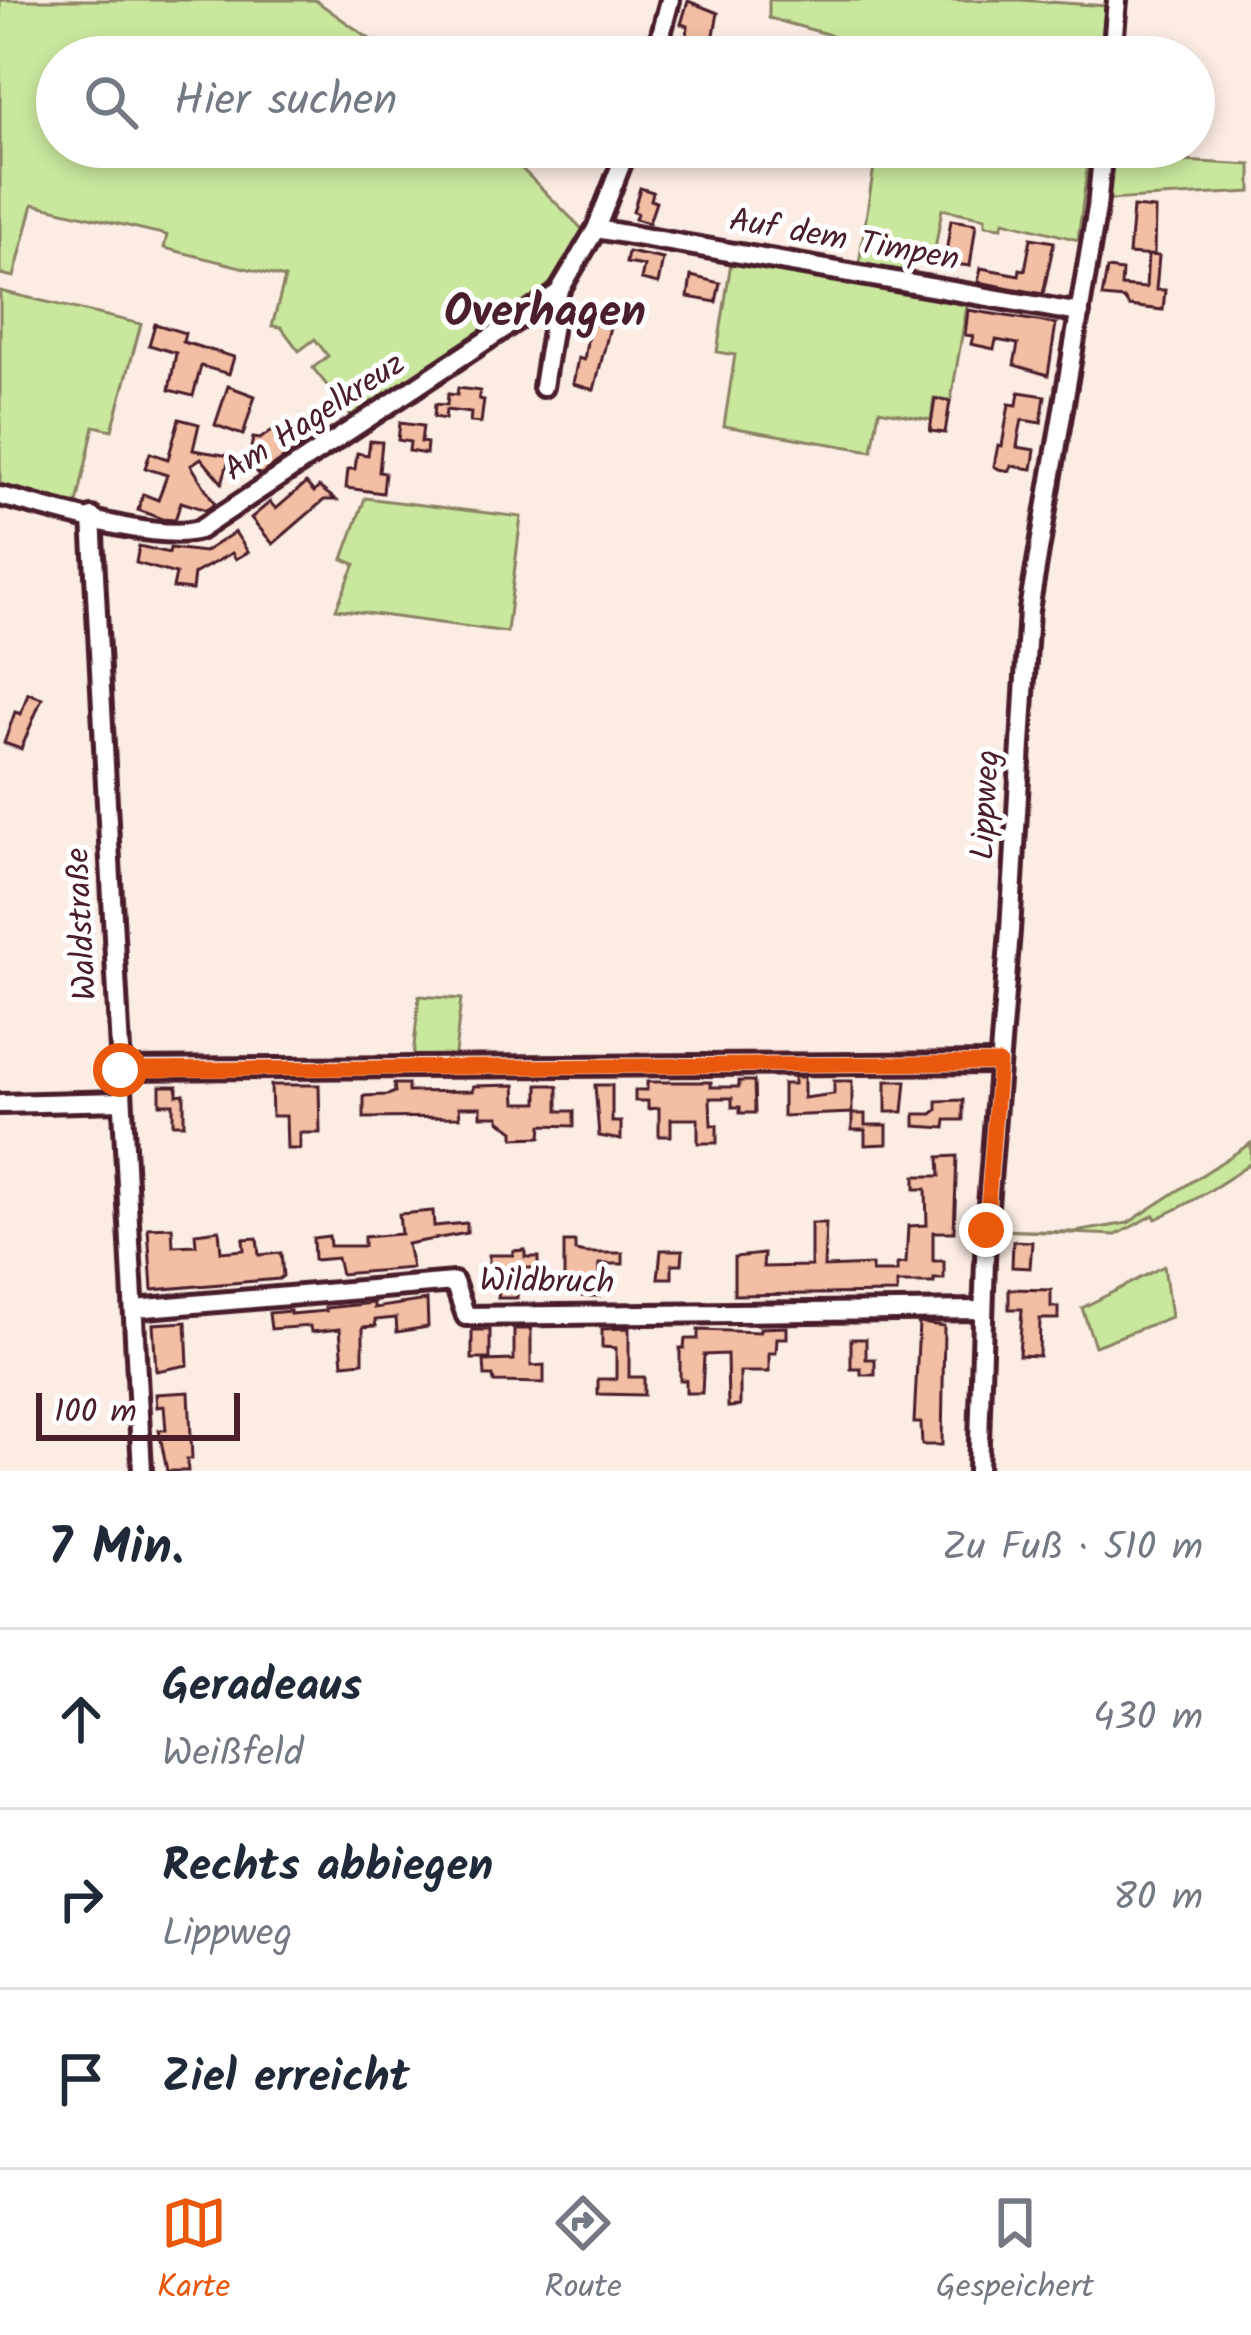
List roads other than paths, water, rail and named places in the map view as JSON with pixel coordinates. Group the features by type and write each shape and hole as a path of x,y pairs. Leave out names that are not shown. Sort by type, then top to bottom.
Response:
{"street":[{"path":"661,36 670,0"},
{"path":"1114,36 1117,0"},
{"name":"Am Hagelkreuz","path":"0,496 172,535 199,530 558,293 596,229 620,168"},
{"name":"Lippweg","path":"978,1471 982,1310 1029,610 1100,168"},
{"name":"Auf dem Timpen","path":"596,229 1080,313"},
{"path":"543,387 558,293"},
{"name":"Waldstraße","path":"92,517 142,1471"},
{"path":"120,1070 999,1063"},
{"path":"0,1104 122,1101"},
{"name":"Wildbruch","path":"134,1309 454,1282 466,1316 982,1310"}],"district":[{"name":"Overhagen","path":"545,314"}]}
